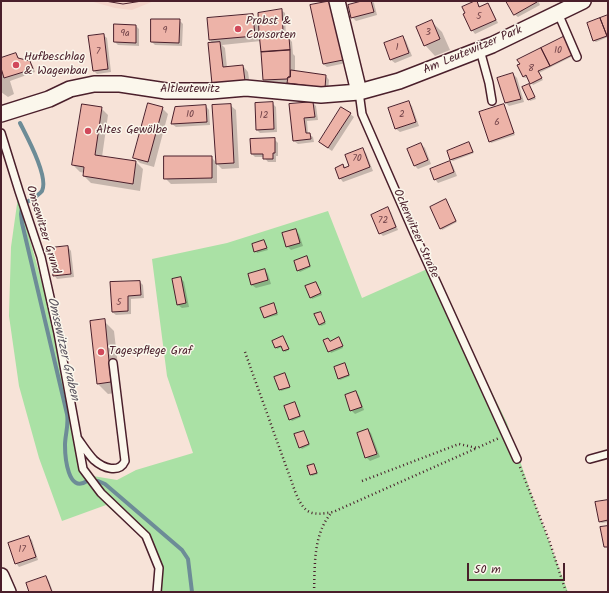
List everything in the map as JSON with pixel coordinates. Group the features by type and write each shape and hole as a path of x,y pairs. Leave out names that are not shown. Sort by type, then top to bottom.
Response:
{"street":[{"name":"Ockerwitzer Straße","path":"337,1 359,92"},
{"name":"Am Leutewitzer Park","path":"359,92 399,81 480,50 583,1"},
{"name":"Altleutewitz","path":"1,114 49,99 70,89 94,84 120,84 166,91 211,91 246,88 321,95 359,92"},
{"path":"1,576 8,592"}],"lane":[{"path":"558,13 577,57"},
{"path":"480,50 489,83 492,101"},
{"name":"Ockerwitzer Straße","path":"359,92 362,114 414,233 517,459"},
{"name":"Omsewitzer Grund","path":"1,134 18,191 41,257 58,333 83,470 101,493 146,536 159,568 157,592"},
{"path":"77,437 94,460 105,467 117,469 122,467 125,461 113,363"},
{"path":"590,459 608,454"}],"path":[{"path":"245,352 302,507 315,514 333,512 506,435"},
{"path":"362,481 459,444 477,448"},
{"path":"517,459 549,540 566,592"},
{"path":"314,592 315,554 320,532 325,521 333,512"}],"shaded area":[{"path":"90,1 154,1 132,10 115,8"}],"green space":[{"path":"18,197 49,308 81,474 117,480 136,470 193,453 167,376 152,259 227,243 328,211 362,298 434,266 507,423 568,592 159,592 154,566 141,536 106,505 62,521 39,458 19,386 9,316 11,247"}],"building":[{"path":"331,1 343,60 323,64 310,5"},
{"path":"362,1 371,1 374,12 351,18 348,5"},
{"path":"477,1 479,7 488,3 496,20 471,31 463,14 465,13 462,7"},
{"path":"506,1 537,1 537,2 514,15"},
{"path":"282,9 283,32 259,33 258,13"},
{"path":"253,14 255,36 209,40 207,18"},
{"path":"608,15 608,36 607,36 600,18"},
{"path":"600,18 607,36 593,41 587,23"},
{"path":"151,19 180,19 179,43 151,42"},
{"path":"432,20 440,39 424,46 416,27"},
{"path":"114,24 136,25 136,43 114,42"},
{"path":"283,32 283,37 289,37 290,50 261,52 259,33"},
{"path":"104,34 108,69 93,71 88,36"},
{"path":"403,36 409,53 390,60 384,43"},
{"path":"565,36 574,54 550,66 541,48"},
{"path":"220,42 223,67 243,65 245,81 212,84 208,43"},
{"path":"541,48 550,66 538,71 542,78 530,84 526,75 523,77 517,65 520,64 517,60"},
{"path":"290,50 290,77 287,79 263,80 261,52"},
{"name":"Hufbeschlag & Wagenbau","path":"16,53 18,58 30,61 33,69 4,78 1,68 1,58"},
{"path":"291,70 326,75 325,88 287,83"},
{"path":"513,73 521,99 505,103 497,78"},
{"path":"529,84 535,97 528,100 522,87"},
{"path":"409,101 416,122 395,129 388,108"},
{"path":"273,102 274,129 256,130 255,103"},
{"path":"313,102 315,117 304,118 306,133 310,133 311,139 293,141 289,104"},
{"path":"148,103 163,107 148,162 133,158"},
{"name":"Altes Gewölbe","path":"82,104 102,107 95,155 136,161 133,184 83,176 84,167 72,165"},
{"path":"231,104 234,163 216,164 212,105"},
{"path":"504,104 514,133 489,142 479,112"},
{"path":"206,105 207,122 171,124 175,107"},
{"path":"341,107 351,113 328,148 319,142"},
{"path":"275,138 275,153 273,153 273,159 263,159 263,154 251,154 250,139"},
{"path":"469,142 473,152 450,160 447,151"},
{"path":"421,143 428,160 414,166 407,149"},
{"path":"363,148 370,167 339,179 335,168 343,164 344,168 349,166 345,155"},
{"path":"164,156 212,156 212,178 164,179"},
{"path":"450,161 454,172 434,180 430,169"},
{"path":"446,199 456,221 440,229 430,207"},
{"path":"388,207 396,227 379,234 371,215"},
{"path":"296,229 300,243 286,247 282,233"},
{"path":"264,240 267,248 254,252 252,244"},
{"path":"68,246 71,274 53,276 50,248"},
{"path":"307,256 310,266 297,271 294,261"},
{"path":"265,269 268,280 251,285 248,274"},
{"path":"181,277 186,303 177,305 172,279"},
{"path":"140,281 141,295 128,296 128,311 112,312 110,282"},
{"path":"316,282 321,293 310,298 305,286"},
{"path":"274,303 277,313 264,318 260,308"},
{"path":"321,312 325,322 319,325 314,314"},
{"name":"Tagespflege Graf","path":"105,319 111,382 97,384 90,321"},
{"path":"283,336 289,349 283,351 281,346 275,348 272,341"},
{"path":"339,337 343,346 328,352 323,340 328,338 330,341"},
{"path":"345,363 349,375 338,379 334,367"},
{"path":"285,373 290,387 279,390 274,377"},
{"path":"356,391 362,407 350,411 345,395"},
{"path":"295,402 300,416 289,420 284,406"},
{"path":"368,429 377,454 365,458 357,433"},
{"path":"304,431 309,444 299,448 294,434"},
{"path":"314,464 317,473 310,475 307,466"},
{"path":"608,500 608,520 599,522 595,502"},
{"path":"608,526 608,547 604,547 600,527"},
{"path":"29,536 36,557 15,564 8,543"},
{"path":"46,576 52,592 29,592 26,583"}],"waterway":[{"name":"Omsewitzer Graben","path":"20,123 40,167 43,185 42,191 27,202"},
{"name":"Omsewitzer Graben","path":"22,207 22,223 67,414 68,422 65,445 67,465 69,472 76,483 81,484 87,481"},
{"name":"Omsewitzer Graben","path":"98,481 105,484 182,550 188,559 192,592"}],"tram line":[{"path":"105,1 123,4 142,1"}],"place":[{"name":"Probst & Consorten","path":"238,29"},
{"name":"Hufbeschlag & Wagenbau","path":"16,65"},
{"name":"Altes Gewölbe","path":"88,131"},
{"name":"Tagespflege Graf","path":"101,352"}]}
